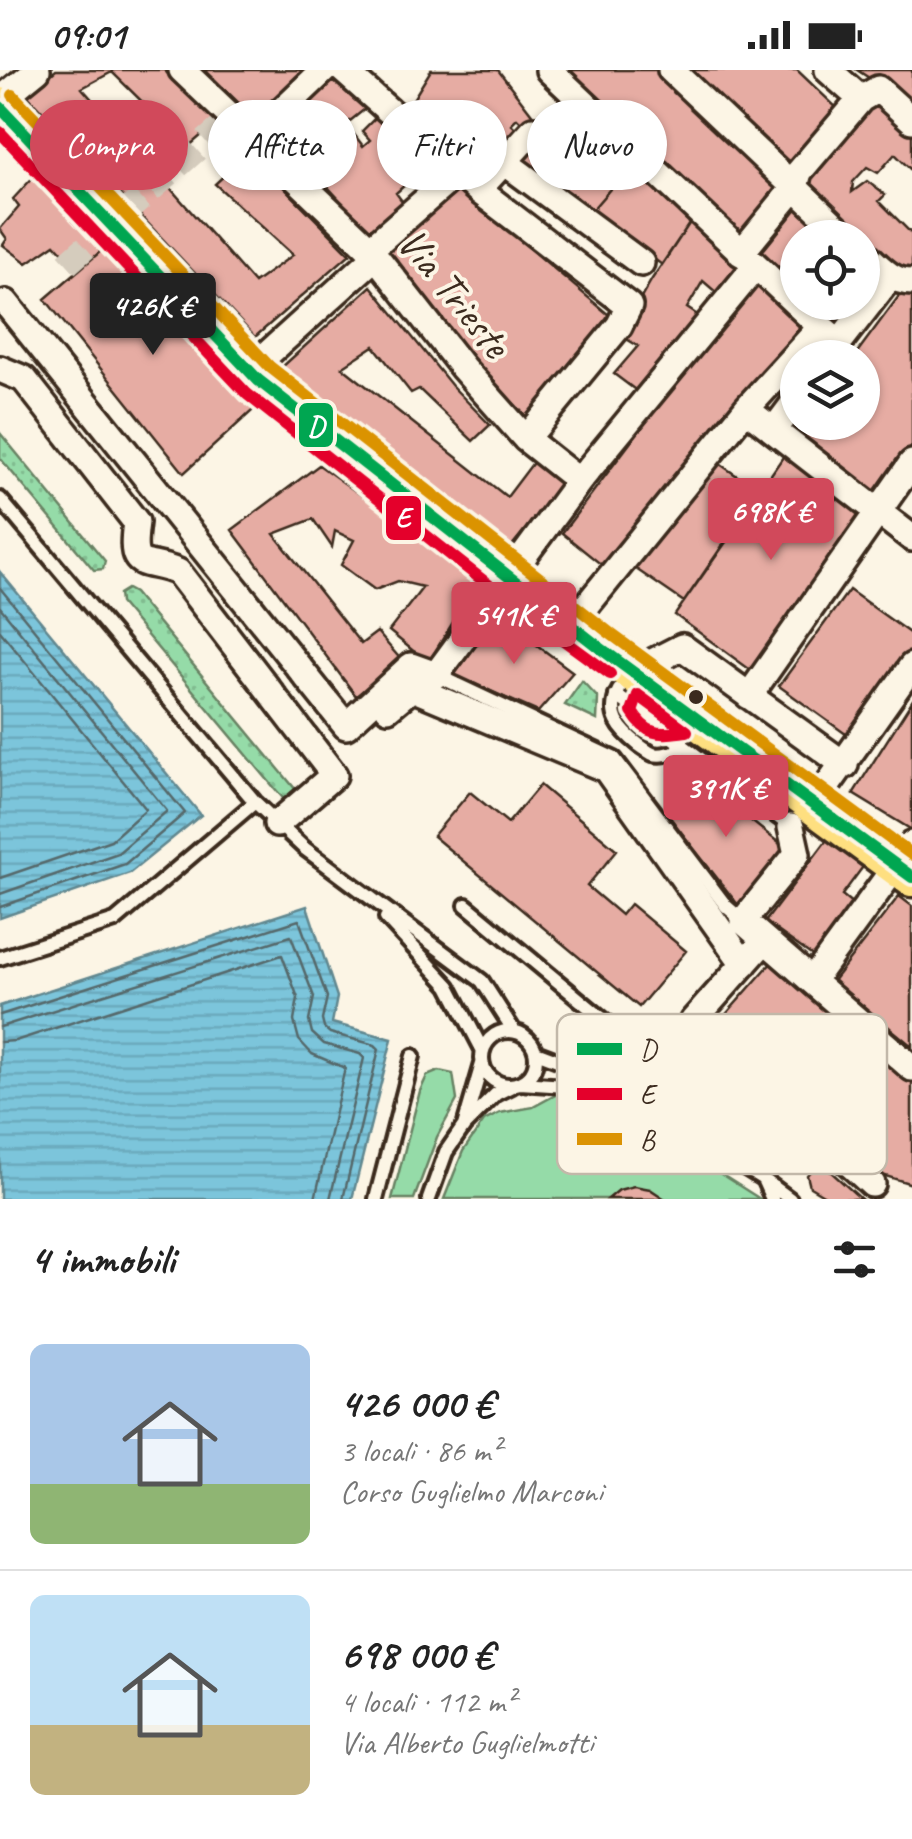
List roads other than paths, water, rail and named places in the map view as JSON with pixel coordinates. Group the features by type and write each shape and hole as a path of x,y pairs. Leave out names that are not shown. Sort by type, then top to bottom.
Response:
{"main road":[{"path":"1,108 250,370 586,637 624,684 803,815 907,862"}],"street":[{"path":"1,108 37,70"},
{"name":"Via Trieste","path":"182,70 214,100"},
{"path":"293,100 324,70"},
{"path":"343,70 377,100"},
{"path":"549,70 827,340"},
{"path":"671,70 829,220"},
{"path":"828,70 860,99"},
{"path":"6,303 346,726 411,666 436,674 506,576 748,260 795,188 799,172 860,99 878,90 912,120"},
{"path":"507,157 527,135"},
{"path":"507,164 641,263"},
{"name":"Via Trieste","path":"308,190 373,253 462,368 526,439 580,481"},
{"path":"250,370 439,190"},
{"path":"478,190 628,306 620,326 526,439"},
{"path":"831,340 901,280 880,264"},
{"path":"3,368 24,380 136,522 132,544 138,557 157,569 178,572 334,775 277,824"},
{"path":"586,637 746,409 780,382"},
{"path":"746,409 910,533"},
{"path":"774,430 780,422"},
{"path":"750,696 912,463"},
{"path":"624,684 682,647 844,765"},
{"path":"850,1014 743,921 796,854 803,815 844,765 912,666"},
{"path":"369,726 412,688 606,769 744,964"},
{"path":"812,981 907,862"},
{"path":"699,1014 764,940"},
{"path":"887,1046 912,1068"},
{"path":"861,1174 872,1184"}],"lane":[{"path":"0,499 255,802 356,888 482,981 514,1031"},
{"path":"436,674 616,759 726,906 743,921"},
{"path":"686,748 652,754 620,730 614,718 624,684 686,748 803,815"},
{"path":"0,958 115,921 255,802"},
{"path":"356,888 450,986 490,1078 557,1086"},
{"path":"466,905 597,1014"},
{"path":"464,1126 483,1058 498,1034 514,1031 524,1035 536,1052 557,1060"},
{"path":"428,1199 446,1152 464,1126 496,1094 536,1067 536,1052"},
{"path":"376,1199 413,1056"},
{"path":"755,1174 790,1199"},
{"path":"763,1179 772,1199"}],"water":[{"path":"0,572 201,815 130,873 0,918"},
{"path":"307,906 337,997 332,1023 392,1039 352,1199 0,1199 0,1006"}],"tunnel":[{"path":"67,264 208,139"}]}
